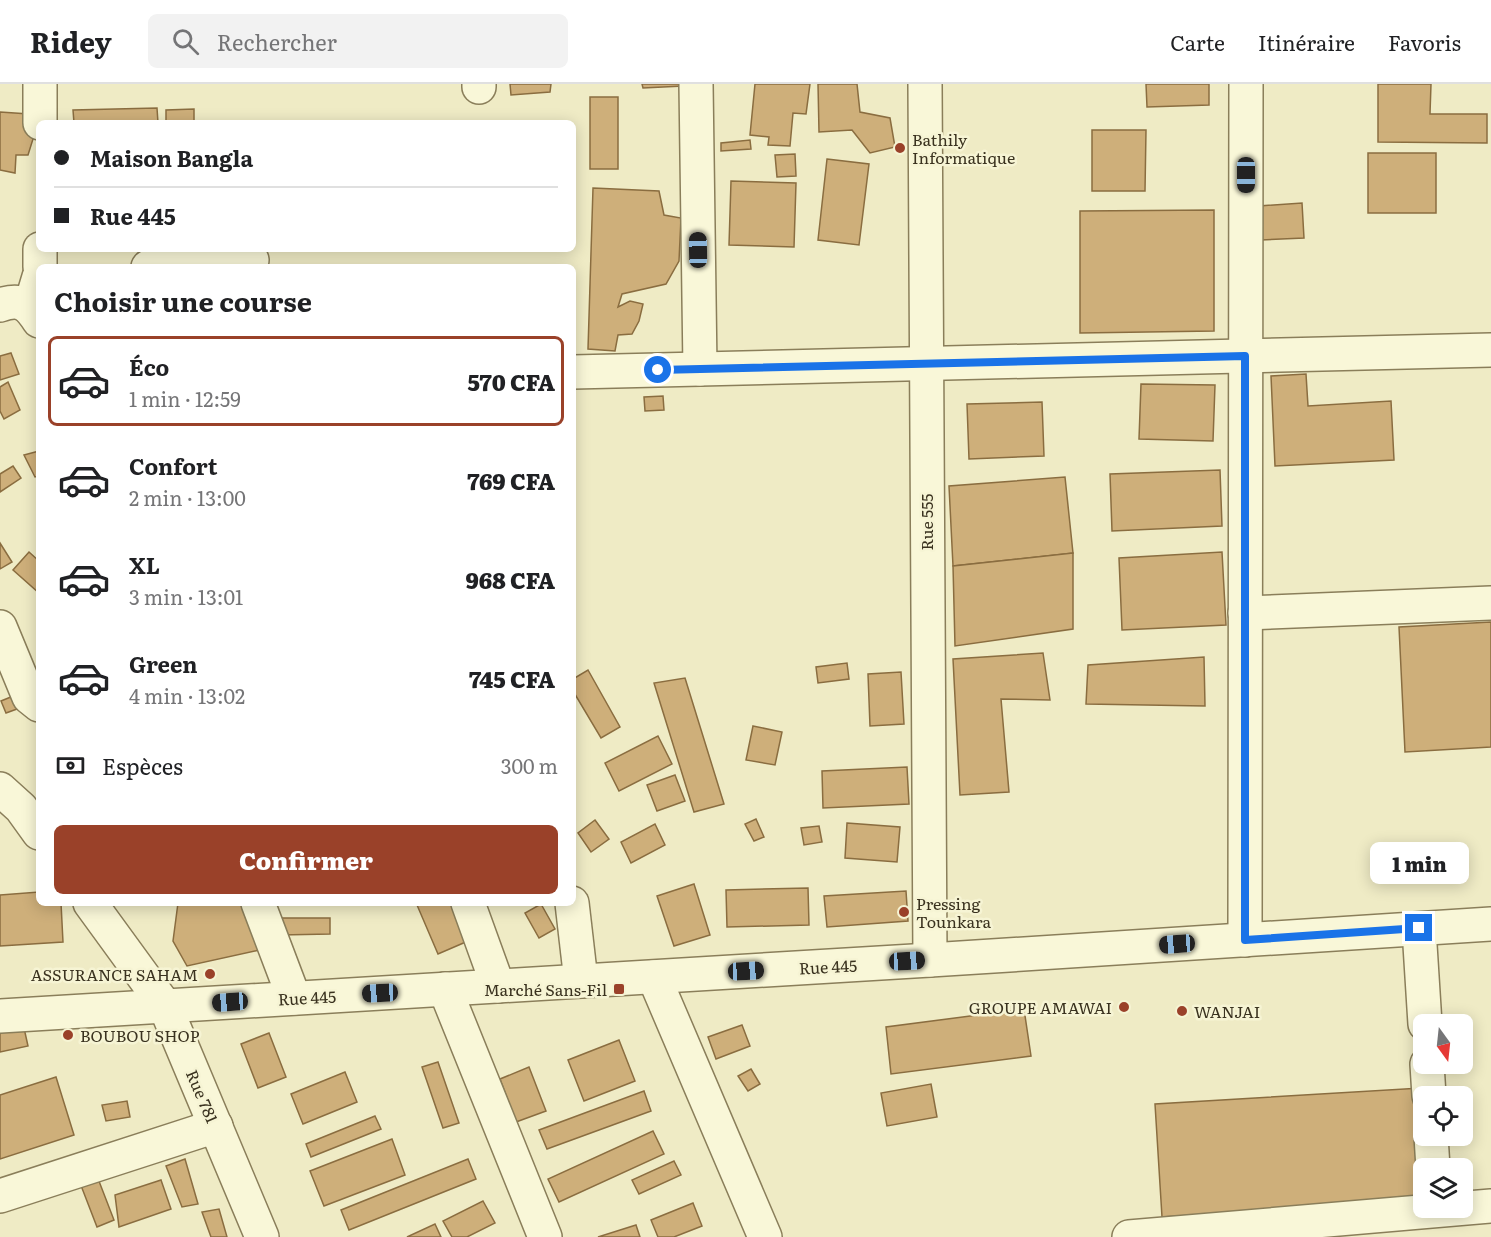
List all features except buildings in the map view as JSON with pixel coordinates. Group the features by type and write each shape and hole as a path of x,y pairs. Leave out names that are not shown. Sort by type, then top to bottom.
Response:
{"street":[{"path":"40,84 40,120"},
{"path":"696,84 700,369"},
{"name":"Rue 555","path":"925,84 930,960"},
{"path":"1245,940 1246,84"},
{"path":"200,264 252,261"},
{"path":"576,372 1491,350"},
{"path":"1245,614 1491,603"},
{"path":"0,627 29,697 36,703"},
{"path":"0,789 21,808 36,829"},
{"name":"Rue 781","path":"92,906 165,1006 262,1237"},
{"path":"259,906 294,998"},
{"path":"469,906 498,986"},
{"path":"572,906 581,981"},
{"name":"Rue 445","path":"0,1016 1491,924"},
{"path":"1419,928 1424,1014"},
{"path":"654,977 765,1237"},
{"path":"445,989 545,1237"},
{"path":"0,1196 216,1126"},
{"path":"1473,1210 1491,1206"},
{"path":"1129,1237 1435,1218"}],"place":[{"name":"Bathily Informatique","path":"900,148"},
{"name":"Pressing Tounkara","path":"904,912"},
{"name":"ASSURANCE SAHAM","path":"210,974"},
{"name":"Marché Sans-Fil","path":"619,989"},
{"name":"GROUPE AMAWAI","path":"1124,1007"},
{"name":"WANJAI","path":"1182,1011"},
{"name":"BOUBOU SHOP","path":"68,1035"}],"route":[{"path":"658,370 1245,356 1245,940 1419,928"}]}
